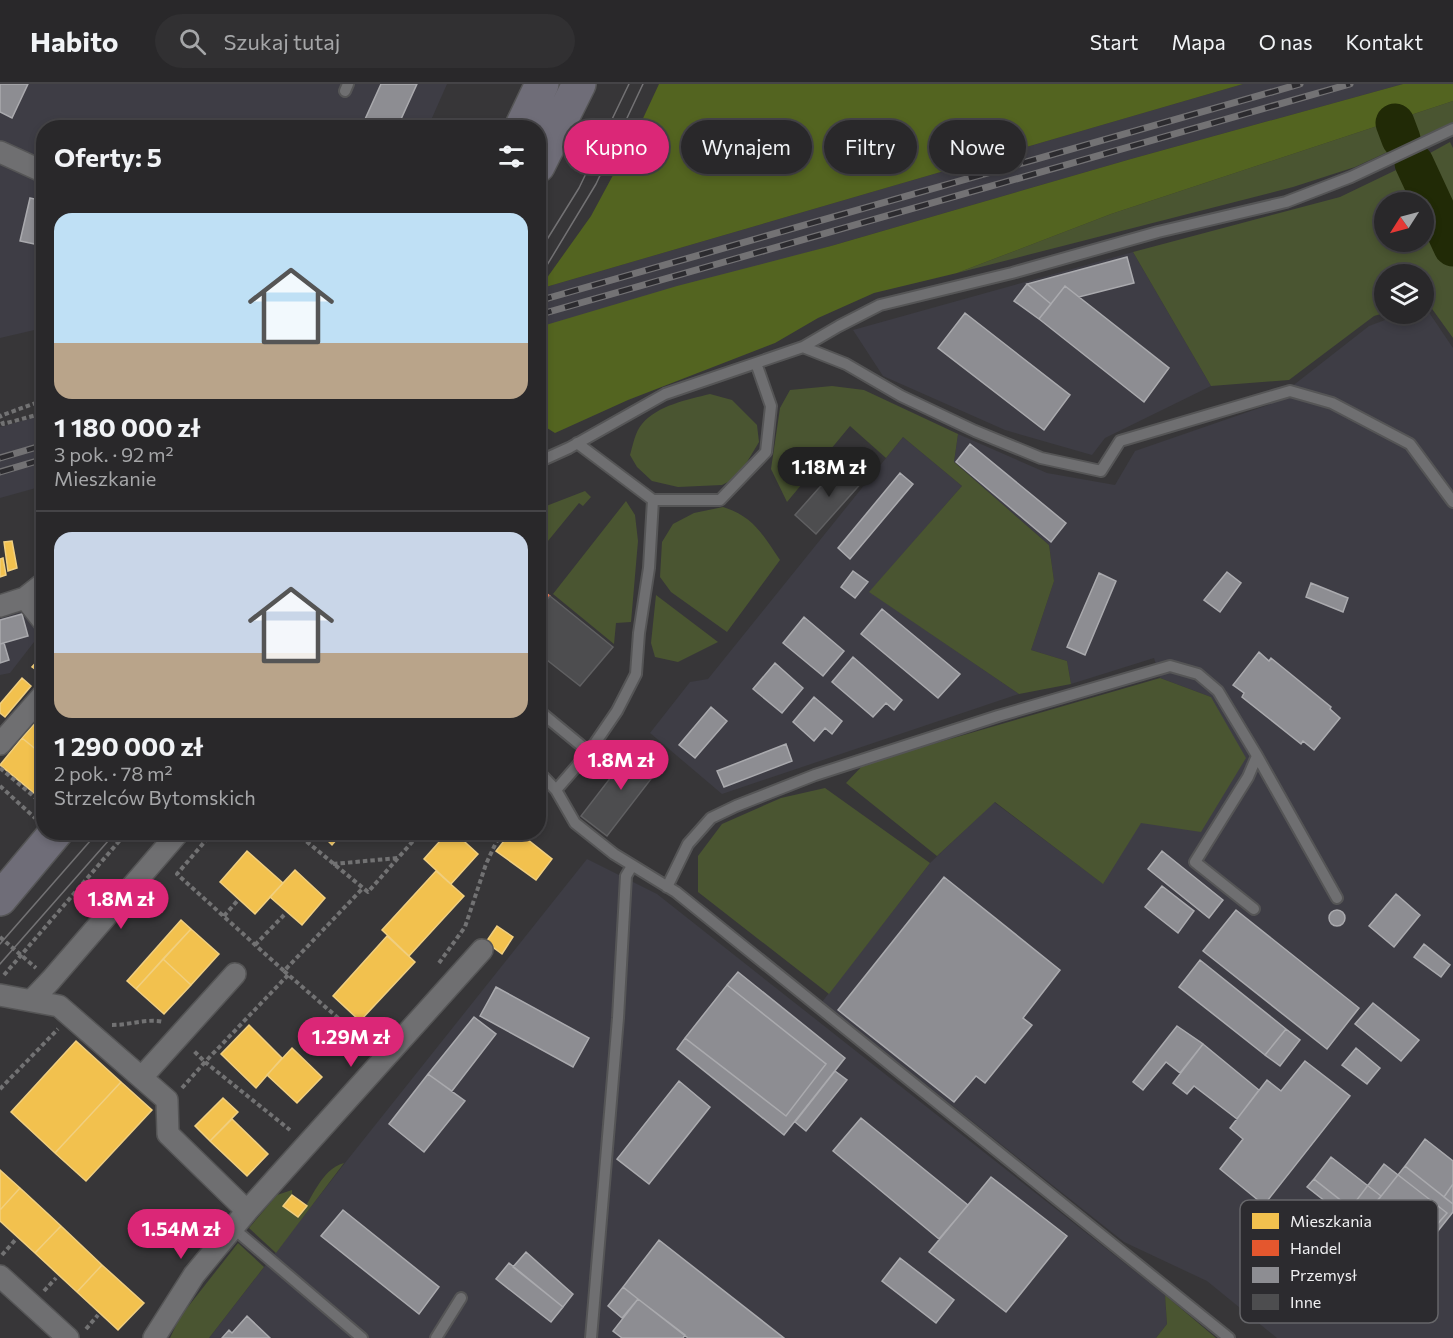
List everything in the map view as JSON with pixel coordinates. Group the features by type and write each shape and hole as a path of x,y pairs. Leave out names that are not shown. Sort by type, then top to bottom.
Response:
{"highway":[{"path":"525,120 542,84"},
{"path":"546,150 579,84"},
{"path":"0,900 41,840"}],"street":[{"path":"0,152 36,168"},
{"path":"0,606 25,598 36,589"},
{"path":"25,598 36,612"},
{"path":"0,744 36,703"},
{"path":"33,999 172,840"},
{"path":"154,1338 194,1275 247,1211 482,950"},
{"path":"142,1077 235,974"},
{"path":"0,995 33,999 59,1006 142,1077 167,1100 168,1134 247,1211"},
{"path":"0,1276 74,1336"}],"lane":[{"path":"546,458 665,394 803,347 880,305 1012,273 1158,232 1286,202 1351,177 1453,129"},
{"path":"803,347 846,364 901,396 1030,454 1101,471 1120,441 1290,391 1332,403 1410,444 1453,502"},
{"path":"577,443 653,500 720,500 766,452 771,406 756,363"},
{"path":"556,790 589,752 617,711 636,674 639,633 649,568 653,500"},
{"path":"667,887 688,844 711,818 736,806 815,775 998,716 1170,666 1198,674 1218,691 1337,898"},
{"path":"546,717 589,752"},
{"path":"1254,909 1195,862 1248,777 1257,756"},
{"path":"546,779 556,790 575,823 632,866 676,892 1229,1338"},
{"path":"591,1338 618,1018 626,876 632,866"},
{"path":"233,1228 362,1338"},
{"path":"436,1338 461,1298"}],"path":[{"path":"36,403 0,416 3,424 36,415"},
{"path":"0,768 36,798"},
{"path":"0,786 36,817"},
{"path":"0,980 120,840"},
{"path":"206,840 177,874 385,1059"},
{"path":"304,840 368,892 414,840"},
{"path":"433,969 465,927 486,864 497,840"},
{"path":"333,864 398,858"},
{"path":"177,1094 363,888"},
{"path":"224,916 238,900"},
{"path":"255,945 284,915"},
{"path":"106,1025 127,1025 156,1020 168,1023 205,1062 289,1131 297,1122"},
{"path":"0,1089 62,1025"},
{"path":"368,1044 375,1036"},
{"path":"0,1258 16,1239"},
{"path":"39,1296 56,1278"},
{"path":"74,1336 98,1315"}],"shaded area":[{"path":"0,84 447,84 431,120 36,120 36,330 0,338"},
{"path":"1243,84 1403,84 1131,159 546,326 546,287 934,174 1026,174 1026,147"},
{"path":"1133,252 1211,386 1105,438 1092,455 1005,430 883,376 853,330"},
{"path":"1434,320 1453,348 1453,1338 1277,1338 1259,1323 1438,1323 1438,1200 1240,1200 1240,1308 1207,1281 1124,1242 822,1002 930,863 994,802 1102,883 1211,697 1160,678 1154,658 1071,684 1067,661 1031,650 1054,581 1049,545 954,462 958,434 1047,473 1115,485 1135,451 1268,405 1374,324 1434,324"},
{"path":"36,417 36,488 0,498 0,427"},
{"path":"903,437 962,486 870,592 1019,694 722,794 650,733 690,682 708,679"},
{"path":"21,603 36,626 36,639 10,673 0,675 0,609"},
{"path":"587,859 657,894 1165,1295 1167,1324 1156,1338 209,1338"}],"green space":[{"path":"659,84 1243,84 1026,147 1026,120 929,120 929,174 934,174 546,287 546,279 591,216 614,174 669,174 669,120 642,120"},
{"path":"1403,84 1453,84 1453,101 1111,214 957,273 874,293 818,318 775,343 628,400 555,433 546,427 546,325 677,286 831,246 1131,159"},
{"path":"1453,101 1453,122 1355,167 1293,187 957,273 1111,214"},
{"path":"1450,142 1453,148 1453,338 1434,312 1434,264 1374,264 1374,316 1289,380 1211,386 1133,252 1340,197"},
{"path":"832,386 864,390 958,434 954,462 1049,545 1054,581 1031,650 1067,661 1071,684 1019,694 869,592 962,486 903,437 886,458 850,426 787,502 771,469 780,408 790,390"},
{"path":"710,394 732,400 757,425 759,442 738,477 722,485 678,487 652,481 637,467 630,455 640,427 656,412 664,408"},
{"path":"585,491 591,497 583,506 579,503 546,543 546,506"},
{"path":"626,501 635,515 638,541 631,622 616,623 614,644 553,594"},
{"path":"723,507 750,521 780,560 727,632 671,592 660,577 662,542 673,524 694,513"},
{"path":"656,595 718,642 678,662 655,657 651,643"},
{"path":"1160,678 1211,697 1246,758 1201,832 1141,823 1103,884 995,802 937,856 846,783 864,764"},
{"path":"825,788 930,863 829,994 698,892 698,856 722,824 781,798"},
{"path":"344,1163 276,1253 249,1228 277,1195 292,1190 292,1195 283,1206 298,1217 323,1178"},
{"path":"238,1243 264,1267 209,1338 170,1338 180,1317"},
{"path":"1165,1295 1216,1338 1156,1338 1167,1324"}],"building: Mieszkania":[{"path":"12,541 17,568 8,571 4,542"},
{"path":"3,558 6,575 0,577 0,559"},
{"path":"22,678 31,686 5,717 0,713 0,704"},
{"path":"36,722 36,749 22,738"},
{"path":"22,738 36,749 36,791 34,793 0,765"},
{"path":"327,840 336,840 332,845"},
{"path":"441,840 463,840 478,854 451,884 424,859"},
{"path":"505,840 528,840 552,859 536,880 496,851"},
{"path":"247,851 283,883 255,914 220,882"},
{"path":"295,870 325,898 302,925 270,897"},
{"path":"436,871 464,896 409,956 382,930"},
{"path":"181,920 191,929 136,989 127,981"},
{"path":"497,926 513,937 502,954 486,942"},
{"path":"191,929 219,954 191,985 163,959"},
{"path":"387,936 415,962 360,1021 333,996"},
{"path":"163,959 191,985 164,1014 136,989"},
{"path":"249,1025 282,1058 256,1088 221,1054"},
{"path":"76,1041 121,1082 55,1153 11,1112"},
{"path":"292,1048 322,1077 297,1103 267,1075"},
{"path":"121,1082 152,1110 86,1181 55,1153"},
{"path":"223,1098 238,1112 210,1141 195,1126"},
{"path":"232,1119 268,1154 247,1176 210,1141"},
{"path":"0,1170 20,1188 0,1210"},
{"path":"20,1188 61,1226 35,1253 0,1221 0,1210"},
{"path":"292,1195 307,1206 298,1217 283,1206"},
{"path":"61,1226 102,1265 77,1292 35,1253"},
{"path":"102,1265 144,1303 118,1330 77,1292"}],"building: Przemysł":[{"path":"0,84 28,84 12,118 0,112"},
{"path":"381,84 417,84 401,120 365,120"},
{"path":"30,198 36,199 36,244 20,241"},
{"path":"1127,257 1134,283 1079,297 1065,286 1051,304 1027,284"},
{"path":"1027,284 1051,304 1039,319 1014,301"},
{"path":"1065,286 1169,368 1144,402 1039,319"},
{"path":"965,313 1070,395 1044,430 938,348"},
{"path":"970,444 1066,523 1051,542 956,462"},
{"path":"900,473 913,484 850,559 838,548"},
{"path":"853,571 868,582 855,598 841,587"},
{"path":"1227,572 1241,583 1220,612 1204,600"},
{"path":"1099,573 1116,581 1085,655 1067,647"},
{"path":"1311,583 1348,598 1343,612 1306,597"},
{"path":"882,609 960,674 938,698 861,634"},
{"path":"22,614 28,636 0,644 0,620"},
{"path":"804,617 844,651 823,676 783,643"},
{"path":"4,643 9,660 0,663 0,644"},
{"path":"1259,652 1269,661 1271,658 1331,707 1330,709 1340,718 1314,750 1303,741 1301,744 1242,697 1244,693 1233,685"},
{"path":"853,657 902,700 894,710 886,703 873,717 832,682"},
{"path":"775,663 803,688 782,713 753,689"},
{"path":"814,697 842,721 832,734 825,728 814,741 793,722"},
{"path":"711,707 727,721 695,758 679,745"},
{"path":"786,744 792,761 724,787 717,771"},
{"path":"1162,851 1223,900 1209,918 1148,869"},
{"path":"944,877 1060,970 1023,1018 1032,1025 985,1083 976,1076 954,1102 838,1010"},
{"path":"1162,886 1194,911 1178,933 1145,907"},
{"path":"1396,894 1420,915 1394,947 1369,926"},
{"path":"1236,910 1359,1008 1327,1049 1203,951"},
{"path":"1337,910 1343,912 1345,918 1343,924 1337,926 1331,924 1329,918 1331,912"},
{"path":"1424,944 1450,965 1441,977 1414,957"},
{"path":"1200,960 1286,1029 1265,1055 1179,987"},
{"path":"738,972 845,1058 784,1135 677,1049 685,1038 786,1116 826,1064 727,985"},
{"path":"727,985 826,1064 786,1116 685,1038"},
{"path":"496,987 589,1038 573,1067 480,1016"},
{"path":"1373,1003 1419,1040 1401,1061 1355,1024"},
{"path":"474,1017 496,1034 452,1091 428,1074"},
{"path":"1177,1026 1203,1044 1180,1073 1166,1062 1143,1090 1133,1082"},
{"path":"1286,1029 1300,1040 1280,1066 1265,1055"},
{"path":"1203,1044 1259,1090 1237,1119 1194,1086 1187,1094 1173,1083"},
{"path":"1356,1048 1380,1068 1367,1084 1342,1065"},
{"path":"1305,1061 1350,1096 1268,1200 1258,1200 1220,1169 1243,1139 1230,1128 1267,1080 1281,1091"},
{"path":"835,1071 847,1080 806,1131 795,1122"},
{"path":"428,1074 465,1101 424,1152 389,1124"},
{"path":"679,1081 710,1107 649,1184 617,1159"},
{"path":"861,1118 968,1205 939,1239 833,1151"},
{"path":"1425,1139 1453,1161 1453,1184 1444,1197 1405,1166"},
{"path":"1331,1157 1381,1196 1378,1200 1340,1200 1314,1179"},
{"path":"1384,1164 1430,1200 1357,1200"},
{"path":"1405,1166 1453,1204 1453,1212 1438,1231 1438,1200 1378,1200"},
{"path":"991,1177 1067,1236 1006,1312 929,1252"},
{"path":"1314,1179 1340,1200 1323,1200 1307,1187"},
{"path":"1453,1184 1453,1204 1444,1197"},
{"path":"1438,1206 1447,1213 1438,1223"},
{"path":"343,1210 439,1287 419,1314 321,1236"},
{"path":"659,1240 784,1338 688,1338 638,1299 623,1287"},
{"path":"526,1252 573,1294 563,1307 513,1267"},
{"path":"900,1258 954,1300 936,1323 882,1281"},
{"path":"509,1263 563,1307 551,1322 496,1279"},
{"path":"623,1287 638,1299 622,1318 608,1306"},
{"path":"638,1299 685,1335 683,1338 622,1338 613,1331"},
{"path":"247,1316 270,1338 222,1338 229,1330 232,1333"}],"building: Inne":[{"path":"842,462 863,481 816,534 795,515"},
{"path":"550,596 613,647 580,686 546,659 546,601"},
{"path":"635,746 661,766 607,836 581,816"}],"waterway":[{"path":"1395,123 1401,139"},
{"path":"1414,163 1453,247"}],"tram line":[{"path":"546,241 579,188 629,84"},
{"path":"546,267 596,184 643,84"},
{"path":"0,944 91,840"},
{"path":"0,964 109,840"}],"railway":[{"path":"546,299 1300,84"},
{"path":"546,313 1350,84"},
{"path":"0,458 36,447"},
{"path":"0,472 36,461"}]}
